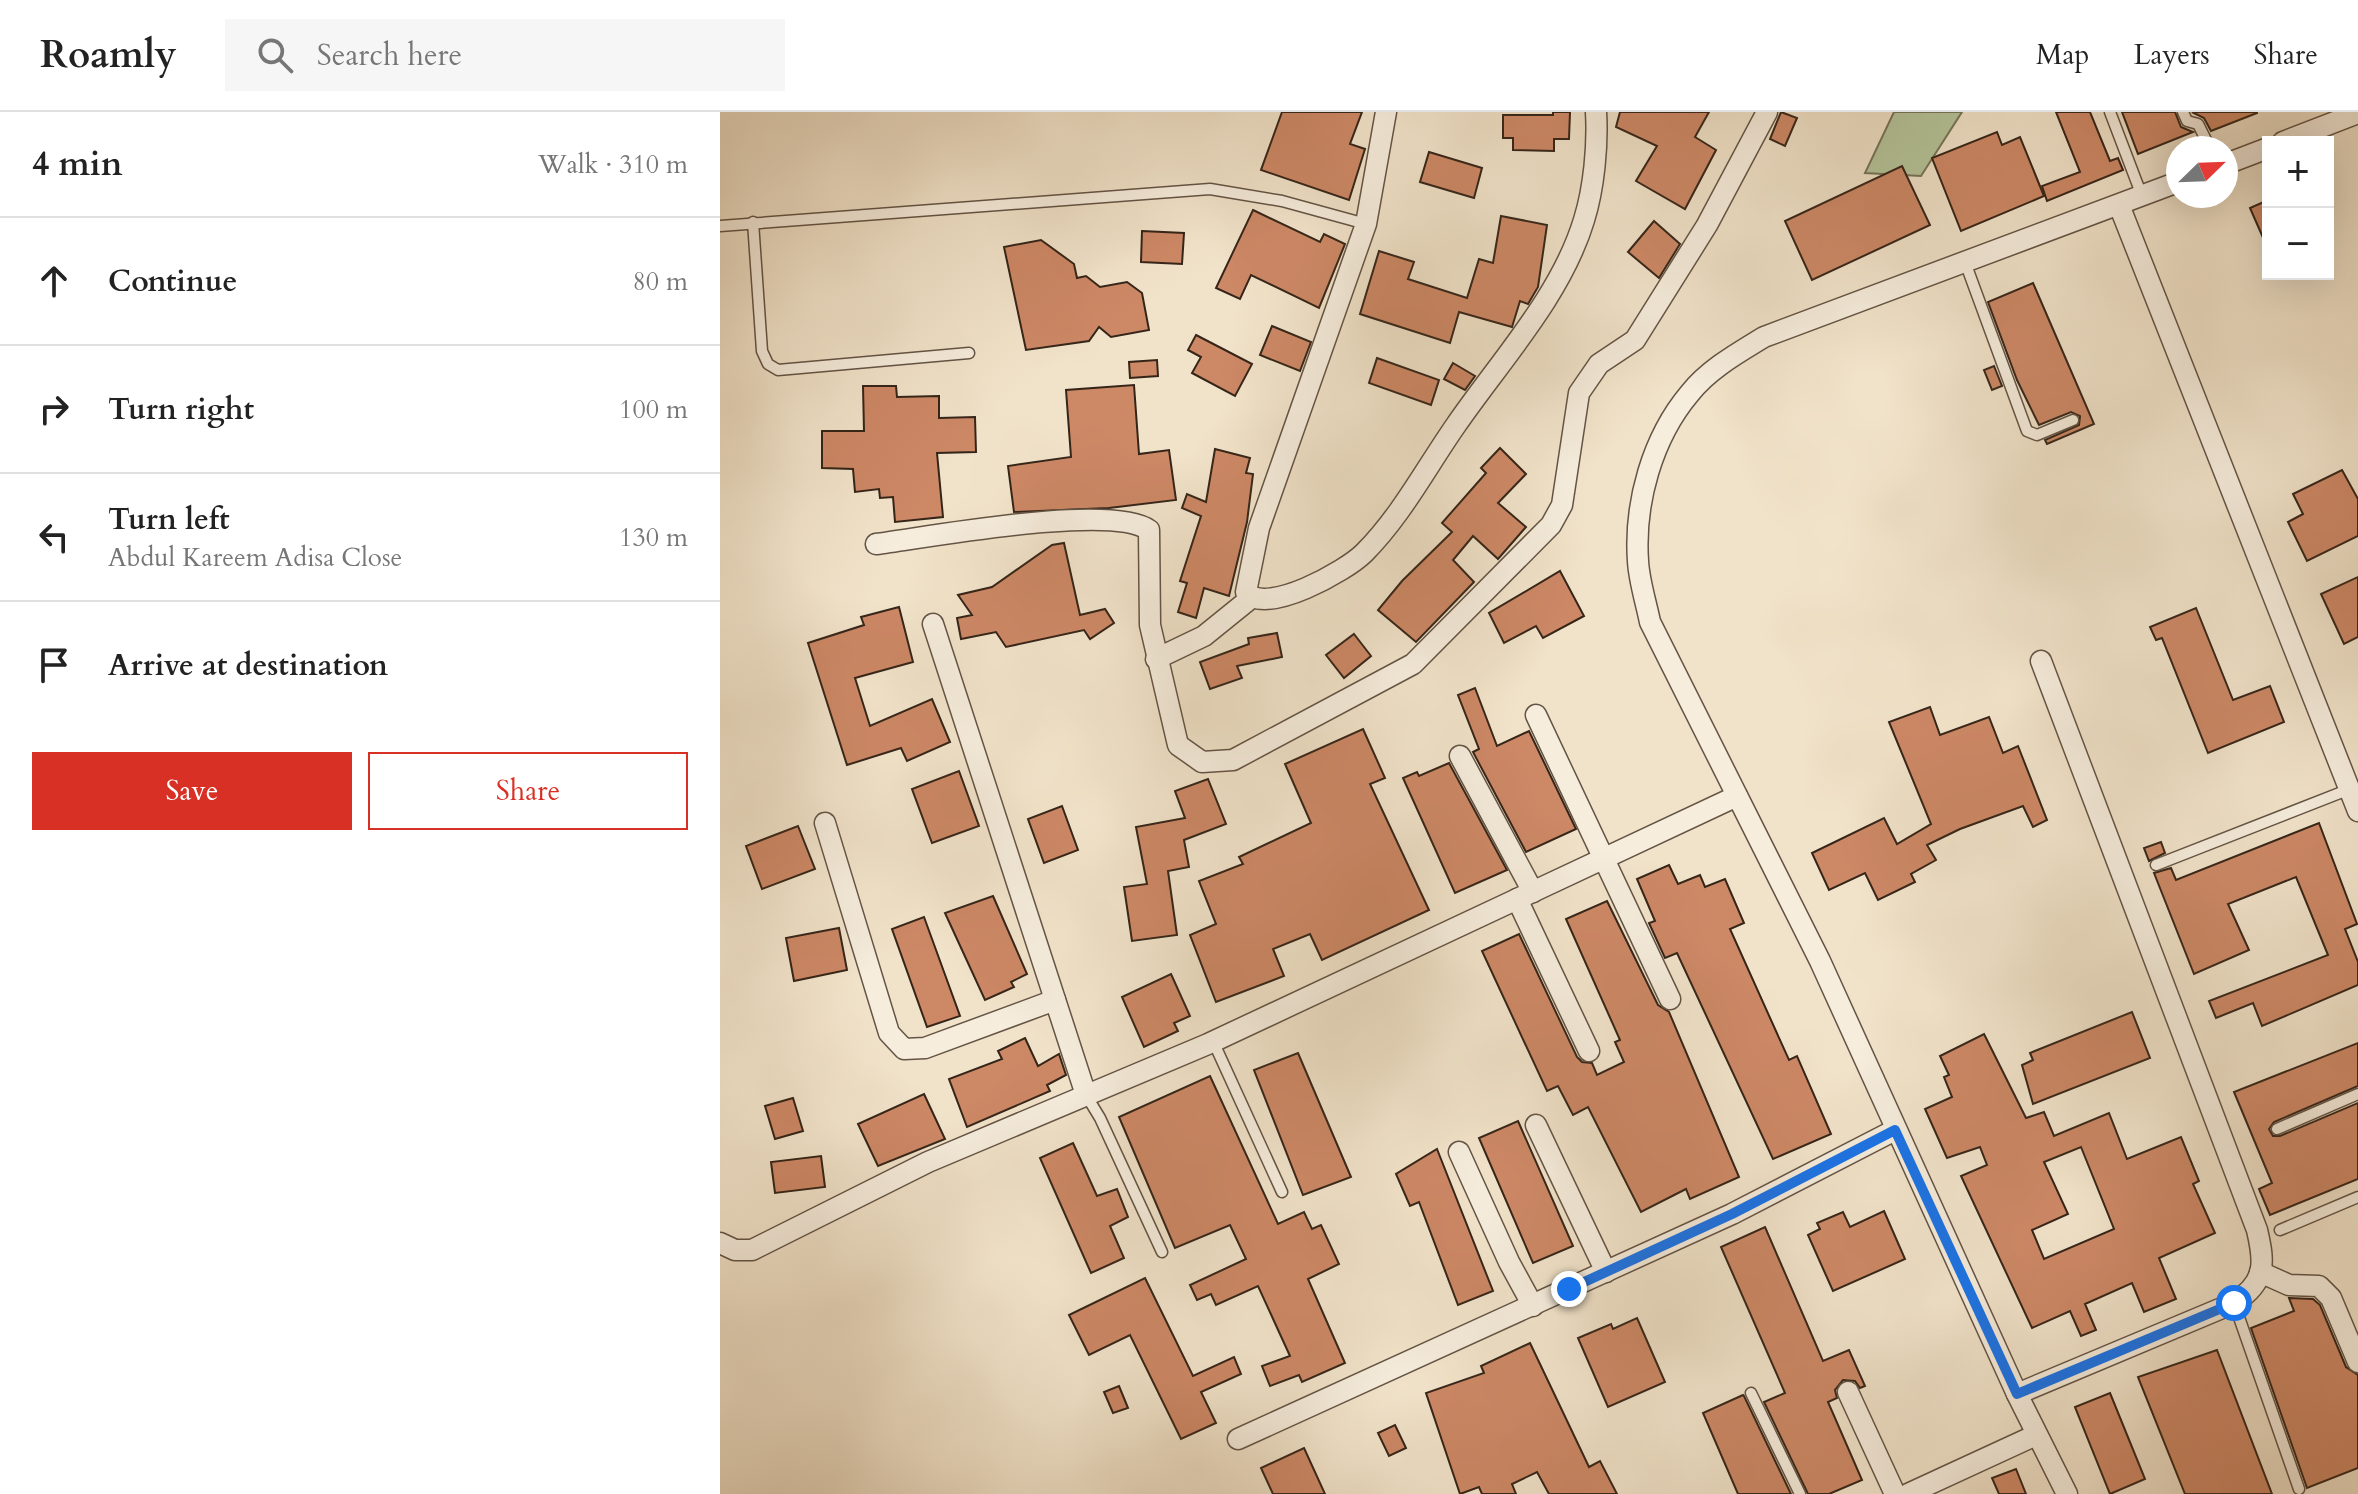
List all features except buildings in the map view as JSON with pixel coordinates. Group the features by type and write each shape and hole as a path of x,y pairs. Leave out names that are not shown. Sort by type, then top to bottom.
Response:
{"street":[{"path":"1386,112 1366,224 1259,528 1246,592 1251,598 1265,602 1328,576 1362,556 1396,517 1553,287 1584,220 1597,134 1596,112"},
{"path":"876,544 1064,520 1138,522 1149,530 1150,625 1178,745 1202,762 1233,760 1413,664 1551,525 1562,505 1579,393 1599,364 1635,340 1707,225 1767,112"},
{"path":"2299,136 2358,113"},
{"path":"2238,159 2262,150"},
{"path":"2067,1494 2017,1394 1820,961 1650,622 1638,563 1638,518 1663,430 1691,391 1724,362 1764,337 2166,187"},
{"path":"2119,205 2358,811"},
{"path":"1156,659 1204,636 1251,598"},
{"path":"933,624 1086,1095"},
{"path":"2017,1394 2234,1303 2249,1294 2264,1261 2257,1230 2041,661"},
{"path":"1536,715 1670,999"},
{"path":"1460,756 1525,896 1589,1051"},
{"path":"720,1243 735,1250 752,1250 928,1162 1213,1041 1737,796"},
{"path":"825,823 889,1033 904,1049 925,1048 1055,1000"},
{"path":"1536,1125 1606,1272"},
{"path":"1238,1439 1732,1214 1895,1130"},
{"path":"1459,1152 1509,1262 1533,1306"},
{"path":"2260,1272 2289,1285 2319,1286 2340,1315 2358,1362"},
{"path":"1848,1392 1895,1494"},
{"path":"1908,1494 2036,1435"}],"lane":[{"path":"2110,112 2142,196"},
{"path":"2183,112 2187,121 2198,124 2204,136"},
{"path":"720,226 1210,189 1282,201 1366,224"},
{"path":"753,222 762,351 768,364 778,370 969,353"},
{"path":"1965,262 2027,431 2037,435 2073,420"},
{"path":"2156,865 2350,789"},
{"path":"1213,1041 1282,1192"},
{"path":"2277,1129 2358,1094"},
{"path":"1086,1095 1100,1118 1162,1252"},
{"path":"2280,1230 2358,1197"},
{"path":"2234,1303 2299,1489"},
{"path":"1751,1393 1800,1494"}],"green space":[{"path":"1894,112 1962,112 1921,176 1865,173"}],"route":[{"path":"1569,1289 1732,1214 1895,1130 2017,1394 2234,1303"}]}
